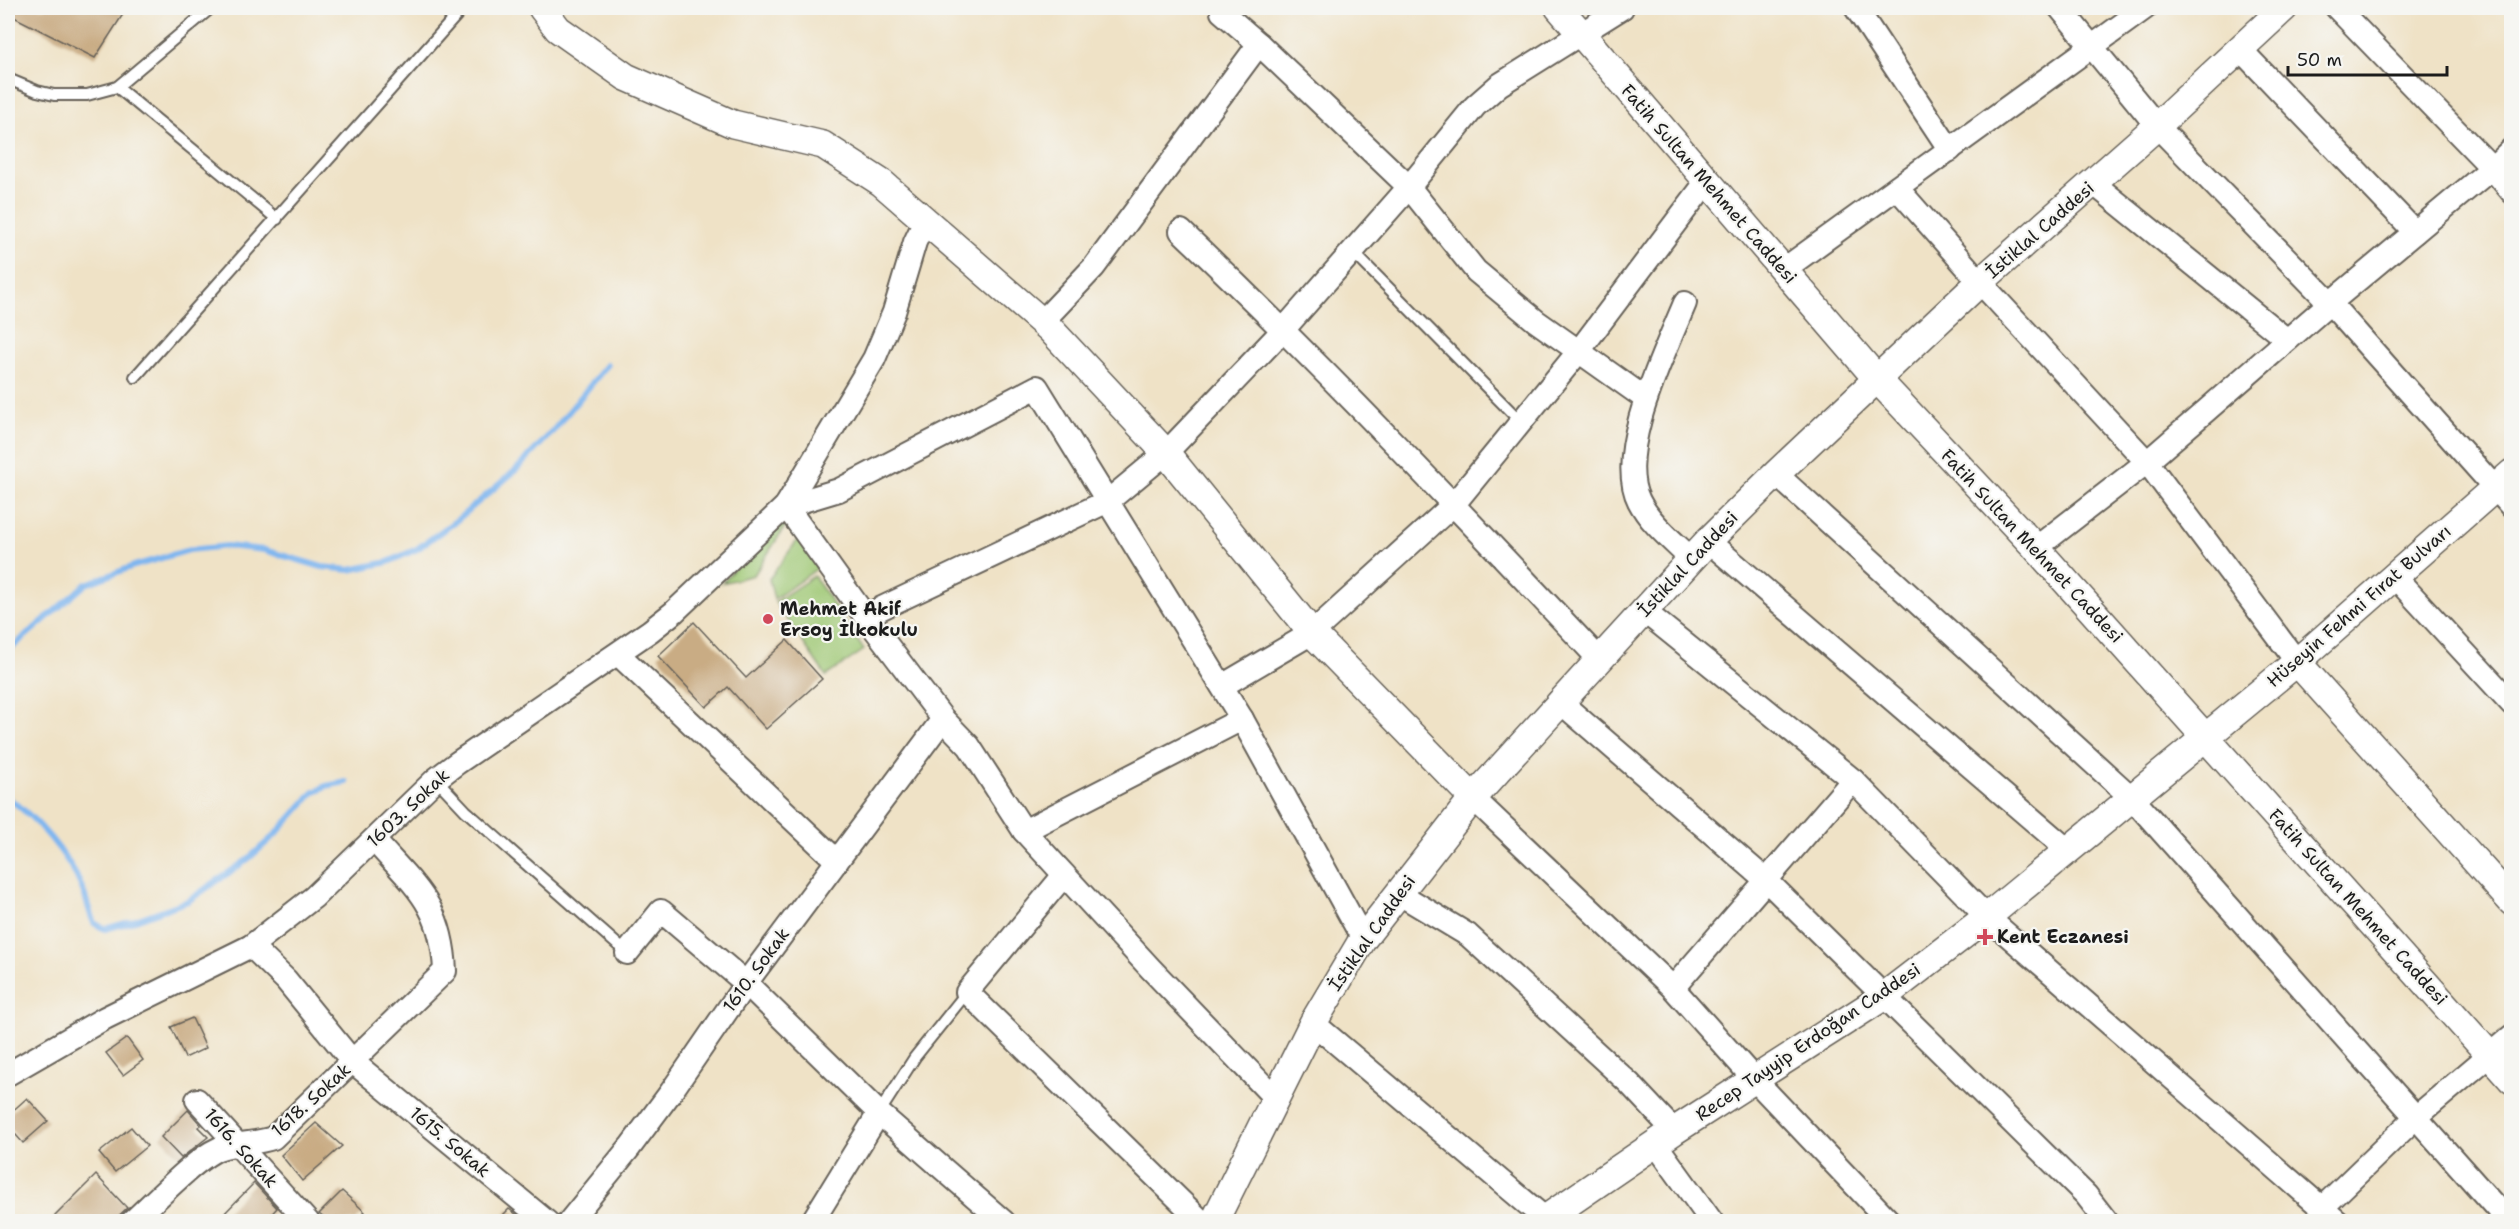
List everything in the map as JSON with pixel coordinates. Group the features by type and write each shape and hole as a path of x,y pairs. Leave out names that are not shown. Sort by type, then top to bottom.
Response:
{"street":[{"path":"542,8 558,29 626,77 733,124 823,145 882,183 1042,322 1166,453 1312,633 1473,798 1673,988 1754,1079 1890,1221"},
{"name":"Fatih Sultan Mehmet Caddesi","path":"1559,8 1877,379 2036,548 2511,1080"},
{"path":"865,616 1108,501 1166,453 1284,329 1409,187 1475,106 1499,85 1622,8"},
{"path":"1856,8 1950,150"},
{"path":"2060,8 2157,126 2330,303 2506,489"},
{"path":"1783,270 2145,8"},
{"name":"İstiklal Caddesi","path":"1214,1221 1274,1096 1313,1023 1364,939 1473,798 1598,658 1699,550 1776,474 1980,282 2157,126 2283,8"},
{"path":"2337,8 2492,168 2511,192"},
{"path":"1222,12 1259,44 1409,187 1476,271 1536,321 1646,399"},
{"path":"1042,322 1094,267 1259,44"},
{"path":"2240,49 2415,232"},
{"path":"2036,548 2147,462 2330,303 2492,168 2511,149"},
{"path":"1222,686 1312,633 1454,504 1579,351 1707,181"},
{"path":"2093,183 2287,340"},
{"path":"1897,188 1980,282 2147,462 2297,662 2511,902"},
{"path":"786,506 874,359 894,312 915,242 925,221"},
{"path":"1181,231 1284,329 1454,504 1598,658"},
{"path":"1685,303 1646,399 1632,456 1633,487 1643,510 1699,550 2069,851"},
{"path":"786,506 839,489 1037,387 1242,719 1364,939"},
{"path":"1776,474 2133,798 2415,1118 2509,1221"},
{"name":"Hüseyin Fehmi Fırat Bulvarı","path":"2205,737 2297,662 2394,576 2506,489"},
{"path":"786,506 943,719 969,746 1024,831 1151,969 1274,1096"},
{"name":"1603. Sokak","path":"8,1074 116,1012 251,945 314,897 436,779 618,654 674,612 786,506"},
{"path":"2394,576 2511,704"},
{"path":"1644,610 1852,780 1988,917 2331,1214 2415,1118 2511,1036"},
{"path":"618,654 837,861"},
{"path":"1559,701 1766,880 2086,1195 2107,1221"},
{"name":"1610. Sokak","path":"569,1221 630,1147 671,1092 746,983 943,719"},
{"path":"1024,831 1242,719"},
{"name":"Recep Tayyip Erdoğan Caddesi","path":"1545,1220 1665,1137 1883,997 1988,917 2205,737"},
{"path":"1673,988 1852,780"},
{"name":"1618. Sokak","path":"132,1221 203,1158 219,1149 256,1144 273,1138 445,971 444,948 439,925 428,903 374,840"},
{"path":"1064,875 967,992 1202,1221"},
{"path":"1398,893 1468,935 1629,1083 1665,1137 1712,1221"},
{"path":"627,953 661,911 746,983 879,1113 1004,1221"},
{"name":"1615. Sokak","path":"251,945 286,980 353,1062 547,1221"},
{"path":"1313,1023 1545,1220"},
{"name":"1616. Sokak","path":"197,1100 308,1221"},
{"path":"812,1221 879,1113"}],"lane":[{"path":"8,79 37,91 54,94 87,95 117,87 211,8"},
{"path":"135,377 463,8"},
{"path":"117,87 276,219"},
{"path":"1353,252 1521,422"},
{"path":"436,779 466,812 627,953"},
{"path":"879,1113 915,1057 967,992"}],"green space":[{"path":"783,512 788,522 754,575 722,583"},
{"path":"799,538 818,568 774,599 769,579"},
{"path":"814,576 864,650 826,676 775,602"}],"building":[{"path":"8,8 127,8 95,58 8,14"},
{"path":"694,622 746,678 787,640 822,679 766,729 728,687 706,707 658,656"},
{"path":"192,1018 206,1048 185,1058 171,1027"},
{"path":"127,1038 143,1060 123,1075 106,1053"},
{"path":"27,1098 48,1121 23,1143 8,1126 8,1115"},
{"path":"188,1110 201,1125 198,1127 208,1137 181,1158 161,1137"},
{"path":"316,1123 342,1146 302,1181 281,1155"},
{"path":"131,1127 147,1146 115,1172 99,1153"},
{"path":"96,1175 127,1208 113,1221 50,1221"},
{"path":"254,1183 277,1208 265,1221 217,1221"},
{"path":"342,1191 365,1212 355,1221 328,1221 319,1214"},
{"path":"509,1209 525,1221 497,1221"}],"waterway":[{"path":"8,651 86,584 134,566 189,550 227,546 264,550 322,567 350,570 388,562 417,549 457,520 516,470 553,431 607,365"},
{"path":"8,798 30,816 60,850 82,888 94,923 105,929 188,901 247,860 275,835 313,793 326,786 346,782"}],"place":[{"name":"Mehmet Akif Ersoy İlkokulu","path":"768,619"},
{"name":"Kent Eczanesi","path":"1985,937"}]}
